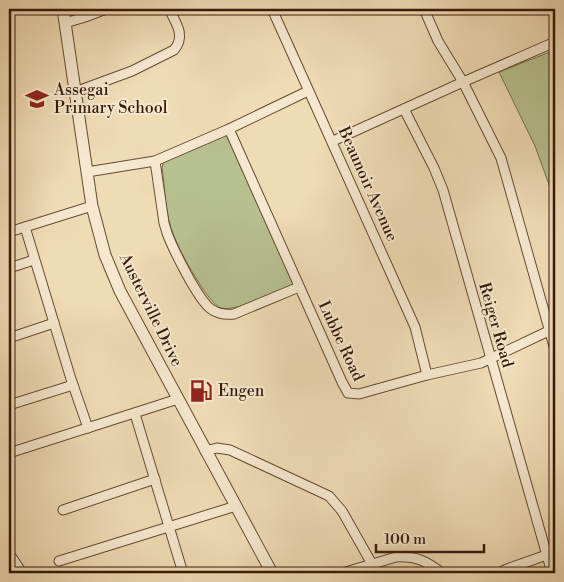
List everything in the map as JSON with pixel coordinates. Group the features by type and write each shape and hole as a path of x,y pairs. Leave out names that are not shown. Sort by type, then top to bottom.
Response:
{"street":[{"name":"Austerville Drive","path":"63,9 92,206 105,255 120,291 272,573"},
{"path":"65,23 106,9"},
{"path":"75,92 132,71 174,50 178,45 180,34 168,9"},
{"name":"Beaunoir Avenue","path":"272,9 415,327 428,375"},
{"path":"424,9 438,40 463,82 503,165 552,329 555,350"},
{"path":"332,141 555,42"},
{"path":"87,172 155,161 229,129 308,91"},
{"name":"Reiger Road","path":"404,109 443,190 490,357 551,553 552,573"},
{"name":"Lubbe Road","path":"229,129 348,393 359,394 481,363 490,357 552,329"},
{"path":"155,161 167,233 201,298 211,309 227,315 234,314 299,287"},
{"path":"9,232 92,206"},
{"path":"25,227 88,428"},
{"path":"9,268 34,260"},
{"path":"9,338 54,323"},
{"path":"9,405 73,385"},
{"path":"9,453 178,399"},
{"path":"135,414 183,573"},
{"path":"205,450 217,448 230,450 330,496 342,511 372,564"},
{"path":"63,510 154,479"},
{"path":"59,561 236,506"},
{"path":"9,553 22,573"},
{"path":"498,573 551,553"},
{"path":"342,573 396,557 412,557 431,565 442,573"}],"green space":[{"path":"555,50 555,201 535,146 499,72"},
{"path":"224,134 230,138 294,284 258,300 229,308 222,308 216,305 209,297 177,243 169,219 162,167 164,161"}],"place":[{"name":"Assegai Primary School","path":"37,99"},
{"name":"Engen","path":"201,391"}]}
